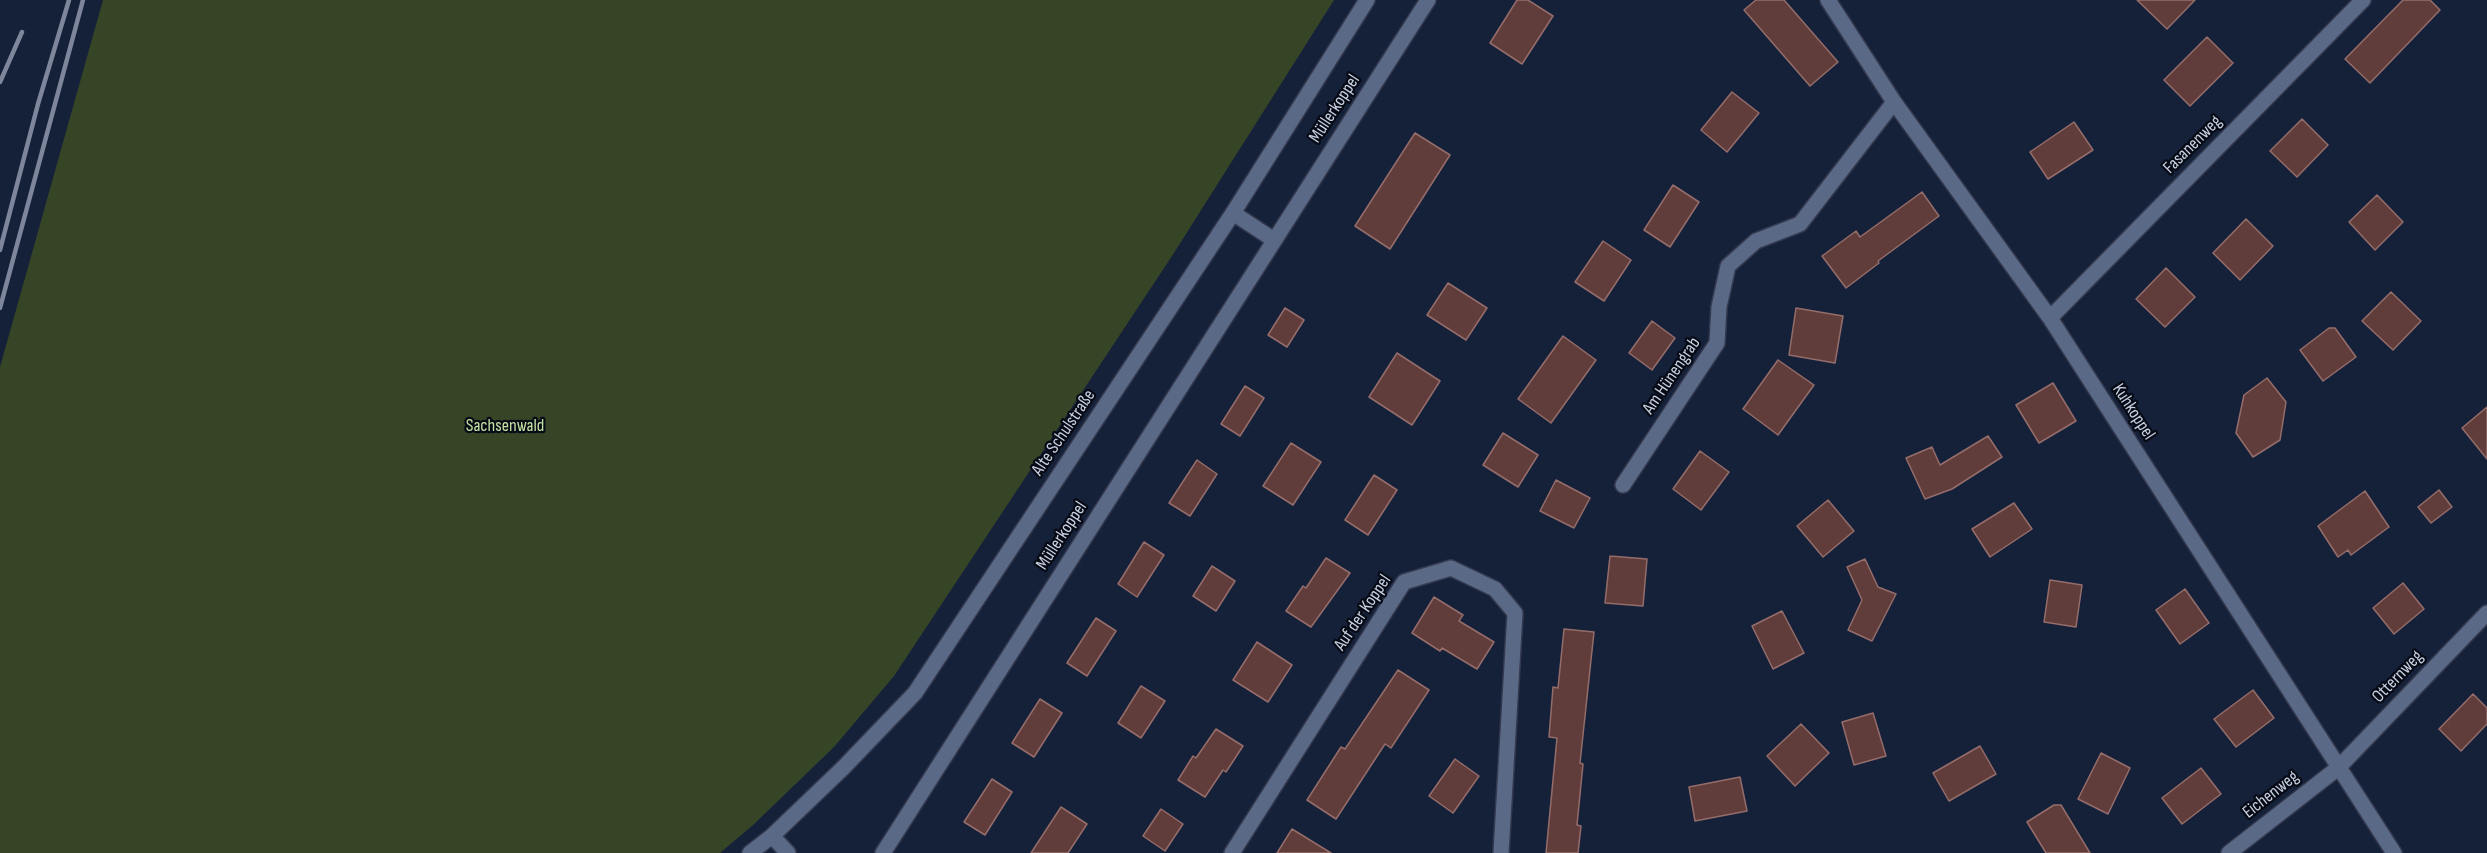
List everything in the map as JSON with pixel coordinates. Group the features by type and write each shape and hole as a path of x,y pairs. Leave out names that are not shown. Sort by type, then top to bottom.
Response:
{"street":[{"name":"Alte Schulstraße","path":"750,853 772,836 843,768 915,693 1233,213 1367,0"},
{"name":"Müllerkoppel","path":"883,853 1428,0"},
{"name":"Fasanenweg","path":"2050,318 2363,0"},
{"name":"Kuhkoppel","path":"1830,1 1894,102 2050,318 2337,768 2394,853"},
{"name":"Am Hünengrab","path":"1623,485 1717,343 1719,307 1728,266 1756,241 1800,224 1894,102"},
{"path":"1233,213 1274,240"},
{"name":"Auf der Koppel","path":"1232,853 1404,582 1451,568 1495,589 1515,613 1501,853"},
{"name":"Otternweg","path":"2337,768 2487,613"},
{"name":"Eichenweg","path":"2229,853 2337,768"},
{"path":"772,836 788,853"}],"green space":[{"name":"Sachsenwald","path":"103,0 1334,0 1172,256 894,676 834,747 753,825 720,853 0,853 0,367"}],"building":[{"path":"1517,0 1528,0 1553,16 1522,64 1490,43"},
{"path":"1756,0 1784,0 1838,62 1810,86 1744,10"},
{"path":"2137,0 2195,0 2167,29"},
{"path":"2403,0 2430,0 2440,10 2370,83 2345,59"},
{"path":"2207,37 2233,63 2190,106 2164,80"},
{"path":"1732,92 1759,113 1727,152 1701,130"},
{"path":"2302,119 2328,145 2297,177 2270,151"},
{"path":"2074,122 2093,150 2048,179 2030,152"},
{"path":"1415,133 1450,155 1390,249 1355,226"},
{"path":"1673,185 1699,202 1670,247 1644,230"},
{"path":"1922,192 1939,216 1846,288 1822,256 1856,231 1860,237"},
{"path":"2377,195 2403,222 2375,250 2349,222"},
{"path":"2246,219 2273,246 2240,280 2213,253"},
{"path":"1603,241 1631,260 1604,301 1575,282"},
{"path":"2166,268 2195,297 2165,327 2136,299"},
{"path":"1448,283 1487,308 1466,340 1427,315"},
{"path":"2391,292 2421,321 2393,350 2362,321"},
{"path":"1285,308 1304,320 1287,347 1268,335"},
{"path":"1796,308 1843,316 1835,363 1789,355"},
{"path":"1652,321 1675,338 1652,370 1629,353"},
{"path":"2329,328 2335,328 2356,357 2323,381 2300,350"},
{"path":"1563,336 1596,360 1551,423 1518,399"},
{"path":"1397,353 1440,381 1412,425 1369,397"},
{"path":"1778,360 1814,385 1778,435 1743,409"},
{"path":"2267,378 2286,402 2280,440 2253,457 2236,433 2244,395"},
{"path":"2053,383 2076,421 2039,443 2016,405"},
{"path":"1245,386 1264,398 1240,436 1221,424"},
{"path":"2487,407 2487,459 2462,428"},
{"path":"1503,433 1538,455 1518,487 1483,465"},
{"path":"1988,436 2002,457 1952,489 1925,499 1906,458 1932,447 1940,465"},
{"path":"1291,443 1321,462 1293,505 1263,486"},
{"path":"1700,451 1729,472 1701,510 1673,489"},
{"path":"1197,460 1217,474 1190,516 1169,503"},
{"path":"1374,475 1397,490 1368,535 1345,520"},
{"path":"1556,480 1590,498 1574,528 1540,511"},
{"path":"2439,490 2452,507 2431,523 2418,507"},
{"path":"2365,491 2389,527 2351,555 2348,550 2338,557 2318,526"},
{"path":"1828,500 1854,531 1823,557 1797,526"},
{"path":"2014,503 2032,529 1990,557 1972,529"},
{"path":"1144,542 1164,555 1137,597 1118,584"},
{"path":"1610,556 1647,559 1643,606 1605,603"},
{"path":"1326,558 1350,573 1311,627 1286,611 1303,586 1306,588"},
{"path":"1865,559 1878,587 1896,594 1872,641 1848,630 1862,600 1847,567"},
{"path":"1212,566 1235,581 1216,611 1193,596"},
{"path":"2050,580 2082,585 2076,627 2044,622"},
{"path":"2403,583 2424,609 2394,634 2373,608"},
{"path":"2185,589 2209,623 2180,644 2156,610"},
{"path":"1434,597 1463,615 1459,621 1494,642 1477,669 1442,648 1440,651 1412,633"},
{"path":"1782,611 1804,653 1773,669 1752,626"},
{"path":"1096,618 1116,631 1087,676 1067,663"},
{"path":"1564,629 1594,632 1580,763 1583,764 1577,825 1581,826 1578,853 1546,853 1557,738 1549,737 1553,687 1558,688"},
{"path":"1257,642 1292,665 1268,702 1233,680"},
{"path":"1398,670 1429,690 1391,748 1385,744 1336,819 1307,800 1341,747 1345,749"},
{"path":"1141,686 1165,701 1141,738 1118,723"},
{"path":"2253,690 2274,718 2236,747 2214,719"},
{"path":"2473,694 2487,708 2487,724 2461,751 2439,729"},
{"path":"1040,699 1062,713 1034,757 1012,743"},
{"path":"1873,713 1886,756 1854,765 1842,722"},
{"path":"1801,724 1829,753 1795,786 1767,756"},
{"path":"1216,729 1243,746 1226,772 1223,770 1205,797 1178,780 1193,756 1196,758"},
{"path":"1980,746 1996,774 1949,801 1933,773"},
{"path":"2101,753 2130,768 2108,814 2078,799"},
{"path":"1455,759 1479,776 1453,813 1429,796"},
{"path":"2201,768 2221,794 2182,824 2162,798"},
{"path":"1740,777 1747,811 1695,821 1689,787"},
{"path":"992,779 1012,792 985,835 964,822"},
{"path":"2054,805 2061,805 2090,853 2046,853 2027,822"},
{"path":"1061,807 1087,824 1068,853 1031,853"},
{"path":"1161,809 1183,824 1165,851 1143,836"},
{"path":"1292,829 1331,853 1277,853"}],"railway":[{"path":"0,250 38,104 69,0"},
{"path":"0,308 83,0"},
{"path":"0,82 22,32"}]}
